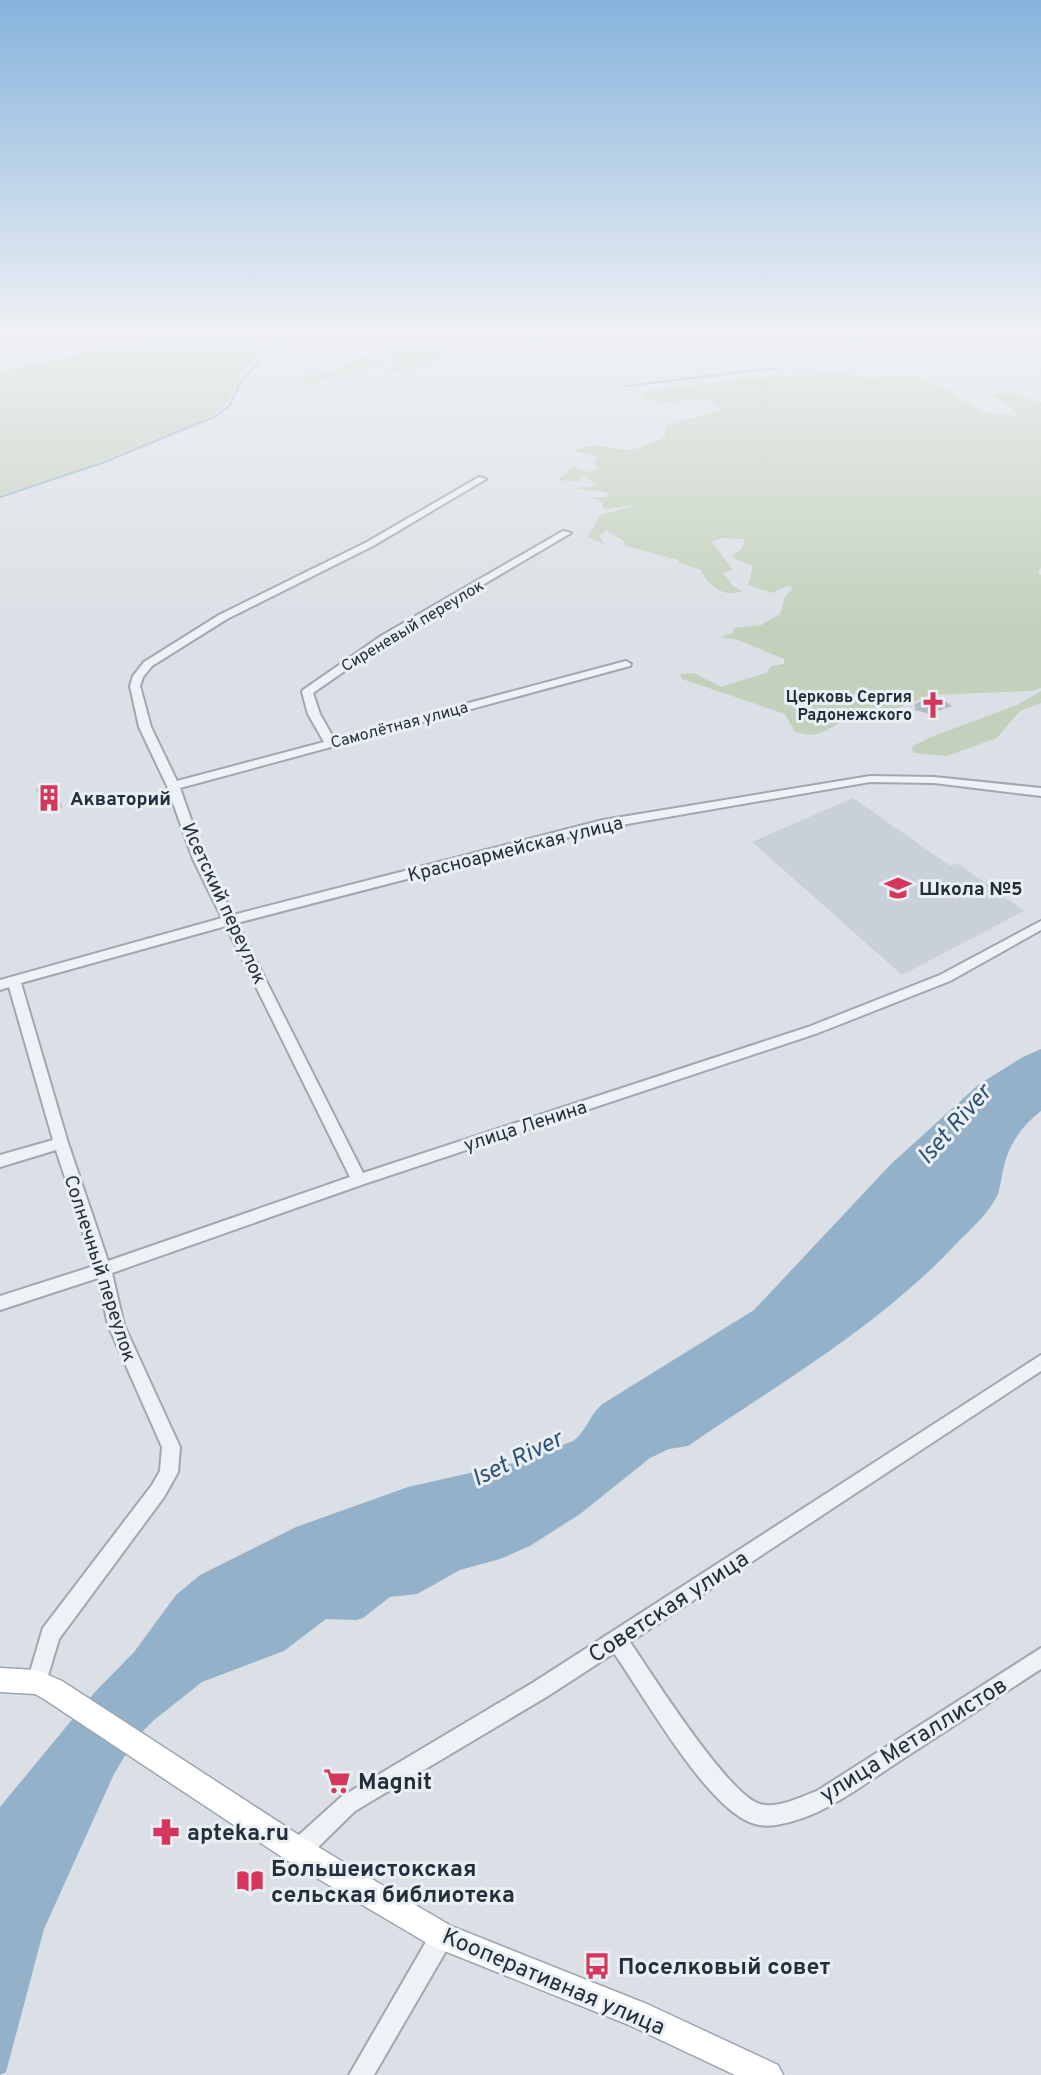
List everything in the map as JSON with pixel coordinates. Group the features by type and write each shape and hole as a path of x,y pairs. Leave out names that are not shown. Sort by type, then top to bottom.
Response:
{"main road":[{"path":"0,1680 45,1686"},
{"name":"Кооперативная улица","path":"45,1686 298,1851 442,1936 637,2014 768,2075"}],"street":[{"name":"Исетский переулок","path":"359,1180 199,859 173,786 145,727 135,686 138,676 148,664 223,617 370,544 482,479"},
{"name":"Сиреневый переулок","path":"330,742 314,714 307,692 385,638 566,533"},
{"name":"Самолётная улица","path":"173,786 626,664"},
{"name":"Красноармейская улица","path":"7,983 231,920 603,824 870,779 934,780 1041,792"},
{"name":"улица Ленина","path":"0,1303 359,1180 825,1026 945,978 1041,925"},
{"name":"Солнечный переулок","path":"7,983 102,1270 116,1325 170,1447 169,1472 109,1559 50,1635 45,1686"},
{"path":"0,1161 61,1143"},
{"name":"Советская улица","path":"298,1851 348,1804 541,1689 1041,1362"},
{"name":"улица Металлистов","path":"616,1639 703,1764 730,1794 752,1813 786,1814 824,1798 1041,1658"},
{"path":"360,2075 442,1936"}],"shaded area":[{"name":"Школа №5","path":"853,798 949,865 959,864 1024,911 902,975 752,842"}],"green space":[{"path":"0,431 178,431 69,474 0,495"},
{"path":"665,431 1041,431 1041,567 1038,574 1041,575 1041,688 1031,691 931,695 867,720 846,720 821,733 810,735 795,732 785,714 682,679 680,674 694,673 721,687 766,673 771,666 784,664 784,659 738,640 720,637 733,633 734,628 761,625 780,614 785,597 793,588 787,586 772,593 748,585 753,566 731,557 742,548 745,539 723,538 712,542 733,570 723,573 733,586 742,591 729,593 712,585 701,570 678,560 626,546 624,541 606,530 599,536 604,544 588,537 600,515 638,505 605,509 602,507 603,503 591,497 609,497 606,492 574,489 598,485 585,476 579,477 579,482 558,480 573,467 587,472 598,469 594,459 602,458 574,451 595,446 637,449 665,437"},
{"path":"1041,691 1041,703 1020,711 997,738 947,756 914,753 911,747 1019,704"}],"water":[{"name":"Iset River","path":"1041,1049 1041,1111 1024,1127 1011,1147 995,1201 980,1220 927,1273 863,1327 688,1446 669,1449 650,1458 580,1514 530,1546 500,1559 460,1570 417,1594 390,1597 363,1618 326,1619 284,1651 202,1682 153,1721 135,1739 114,1774 44,1929 6,2072 0,2075 0,1807 94,1693 134,1652 176,1595 200,1575 296,1527 408,1487 514,1463 573,1441 604,1403 754,1310 891,1164 978,1085"}],"building":[{"name":"Церковь Сергия Радонежского","path":"936,695 952,706 930,714 915,710 915,704"},
{"name":"Акваторий","path":"54,785 62,807 44,811 36,789"}],"waterway":[{"path":"0,497 102,463 180,431"}],"place":[{"name":"Церковь Сергия Радонежского","path":"933,705"},
{"name":"Акваторий","path":"49,798"},
{"name":"Школа №5","path":"898,888"},
{"name":"Magnit","path":"337,1781"},
{"name":"apteka.ru","path":"166,1832"},
{"name":"Большеистокская сельская библиотека","path":"250,1881"},
{"name":"Поселковый совет","path":"597,1966"}]}
